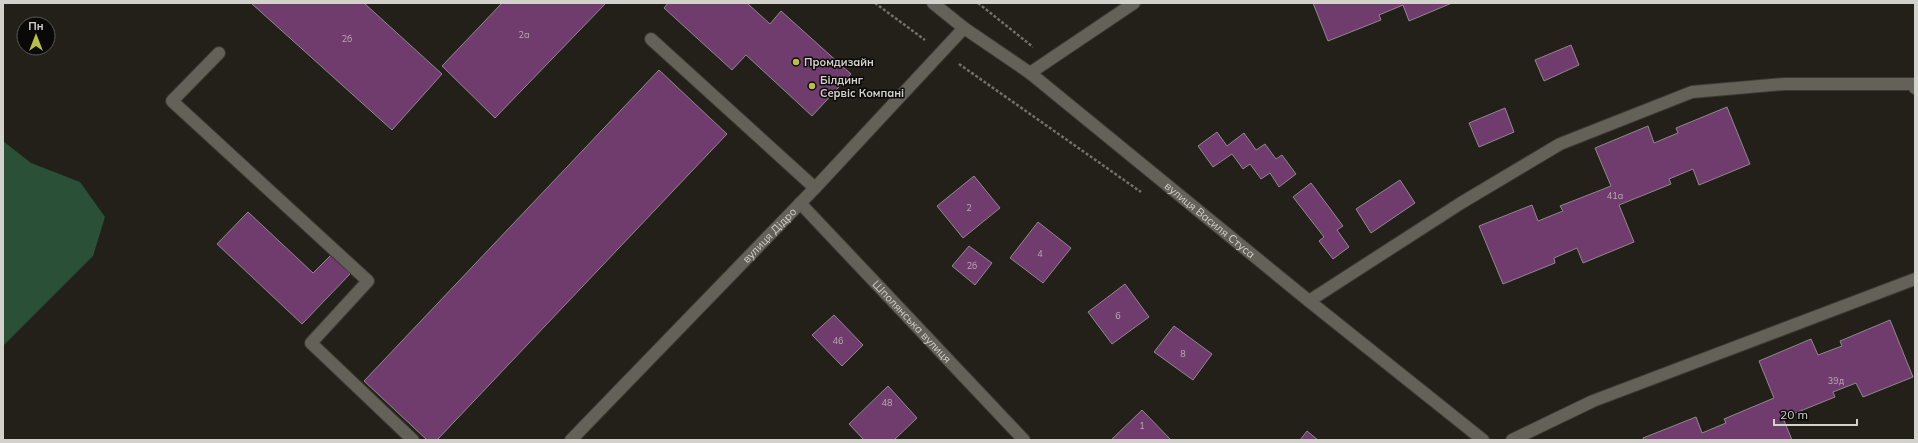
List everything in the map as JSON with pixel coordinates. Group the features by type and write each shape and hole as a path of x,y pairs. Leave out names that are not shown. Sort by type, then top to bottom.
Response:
{"street":[{"name":"вулиця Василя Стуса","path":"933,3 964,28 1030,73 1309,301 1483,440"},
{"path":"1030,73 1134,3"},
{"name":"вулиця Дідро","path":"571,440 800,204 964,28"},
{"path":"652,39 815,188"},
{"path":"219,53 172,102 368,281 311,343 413,440"},
{"path":"1309,301 1461,202 1560,144 1692,92 1784,84 1914,84 1915,88"},
{"name":"Шполянська вулиця","path":"800,204 1024,440"},
{"path":"1512,440 1593,401 1915,279"}],"green space":[{"path":"3,141 31,163 80,182 105,217 93,256 3,346"}],"building":[{"path":"251,3 364,3 442,74 392,130"},
{"path":"502,3 606,3 495,118 442,66"},
{"name":"Промдизайн","path":"668,3 747,3 770,24 781,11 851,74 812,116 746,55 732,70 664,8"},
{"path":"1313,3 1452,3 1409,21 1403,5 1379,15 1381,20 1328,41"},
{"path":"1571,45 1579,65 1544,81 1535,60"},
{"path":"659,70 727,134 437,440 427,440 364,381"},
{"path":"1727,107 1750,164 1699,185 1693,169 1669,179 1671,184 1619,205 1634,242 1583,263 1577,248 1554,258 1555,263 1503,284 1479,226 1532,205 1538,221 1563,211 1560,206 1611,186 1595,148 1648,126 1654,143 1678,133 1676,128"},
{"path":"1505,108 1514,132 1479,147 1469,123"},
{"path":"1217,132 1227,146 1244,133 1256,150 1265,144 1276,159 1282,155 1296,174 1279,187 1270,173 1261,179 1250,164 1243,169 1232,154 1213,167 1198,146"},
{"path":"974,176 1000,208 963,238 937,206"},
{"path":"1400,180 1415,203 1371,233 1356,209"},
{"path":"1311,183 1343,226 1337,230 1349,247 1333,259 1319,241 1324,237 1293,197"},
{"path":"248,212 313,273 331,255 350,274 302,324 217,244"},
{"path":"1038,222 1071,248 1043,283 1010,258"},
{"path":"969,246 992,263 975,285 952,266"},
{"path":"1125,284 1149,317 1112,344 1088,312"},
{"path":"834,315 863,345 842,366 812,335"},
{"path":"1890,320 1913,377 1863,397 1856,383 1833,392 1835,397 1783,418 1792,440 1644,440 1643,438 1696,417 1702,433 1726,423 1724,419 1774,398 1759,361 1811,339 1818,355 1842,346 1840,341"},
{"path":"1174,326 1212,354 1193,380 1154,352"},
{"path":"888,386 917,418 894,440 864,440 849,424"},
{"path":"1142,410 1171,440 1111,440"},
{"path":"1307,431 1318,440 1300,440"}],"place":[{"name":"Промдизайн","path":"796,62"},
{"name":"Білдинг Сервіс Компані","path":"812,86"}]}
